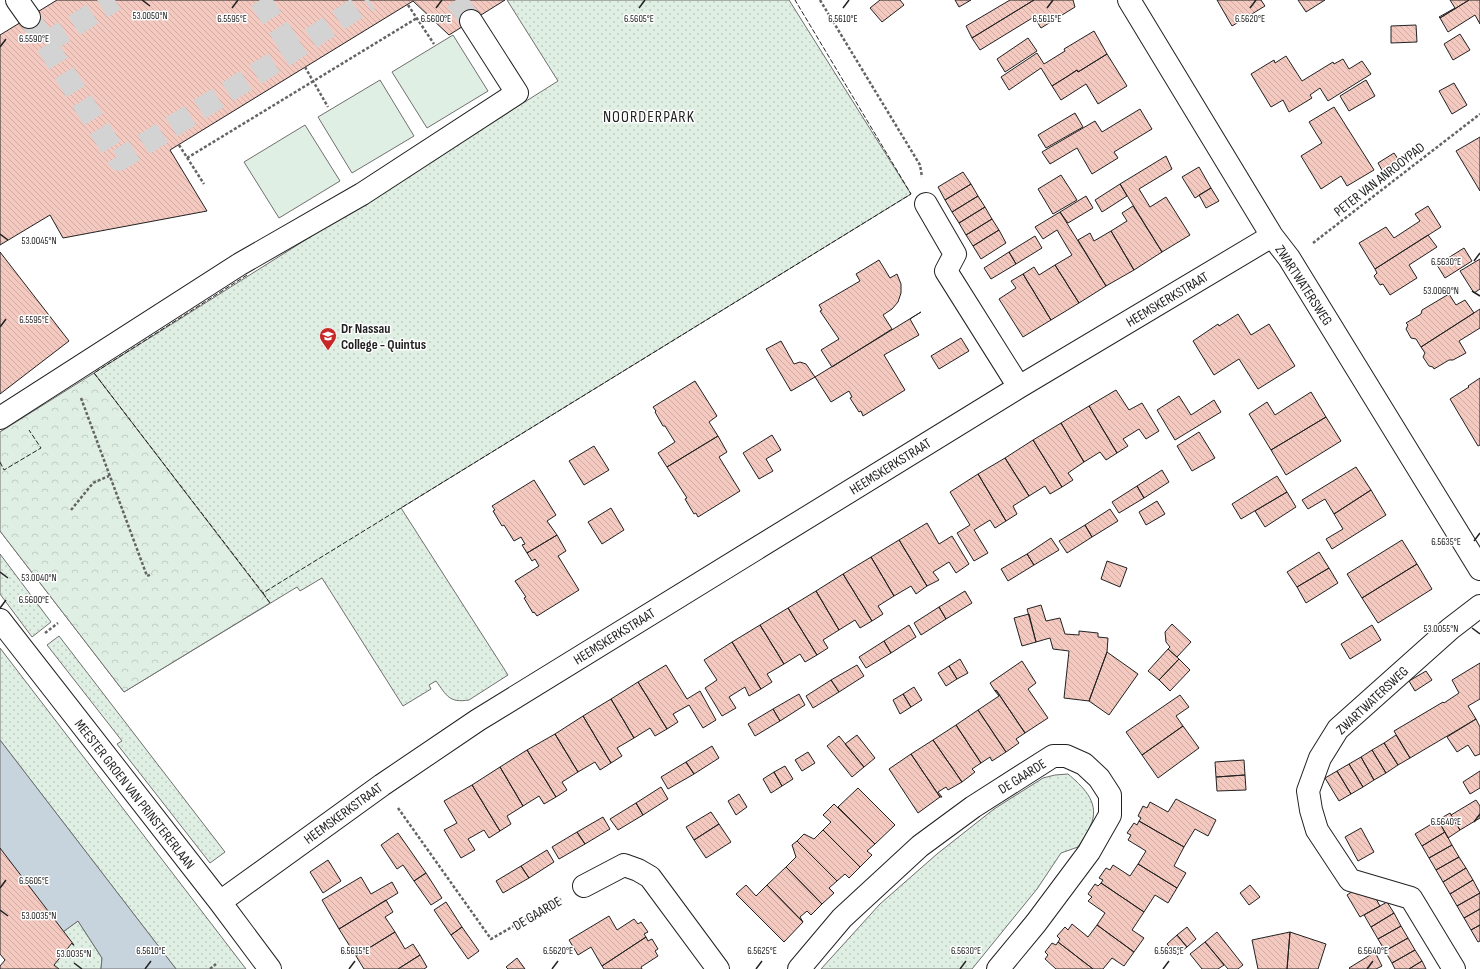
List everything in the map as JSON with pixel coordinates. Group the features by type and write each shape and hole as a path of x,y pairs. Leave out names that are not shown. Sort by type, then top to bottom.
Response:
{"street":[{"name":"ZWARTWATERSWEG","path":"1129,0 1272,236 1289,258 1480,568"},
{"path":"0,418 240,264 362,194 517,93 471,21"},
{"path":"926,204 955,254 946,271 1019,387"},
{"name":"HEEMSKERKSTRAAT","path":"220,902 382,785 478,720 1019,387 1272,236"},
{"name":"ZWARTWATERSWEG","path":"1454,969 1411,898 1350,880 1317,830 1311,810 1308,791 1320,758 1338,730 1450,629 1480,606"},
{"name":"MEESTER GROEN VAN PRINSTERERLAAN","path":"0,620 220,902 270,969"},
{"name":"DE GAARDE","path":"799,969 842,918 920,846 973,807 1054,756 1066,756 1084,764 1099,778 1110,795 1110,815 1089,852 1036,923 998,969"},
{"path":"584,886 624,865 638,870 650,877 718,969"}],"path":[{"path":"820,0 920,165 926,204"},
{"path":"408,5 434,44"},
{"path":"187,158 417,18"},
{"path":"305,68 328,107"},
{"name":"PETER VAN ANROOYPAD","path":"1289,258 1319,238 1480,114"},
{"path":"179,145 204,184"},
{"path":"72,373 147,576 152,574"},
{"path":"71,510 93,483 109,476"},
{"name":"DE GAARDE","path":"382,785 490,939 584,886"},
{"path":"210,969 216,964"}],"green space":[{"path":"507,0 789,0 911,194 401,508 508,675 469,700 462,701 449,697 436,681 429,685 431,689 403,706 322,578 300,591 297,587 124,692 0,531 0,432 43,404 188,496 94,373 558,81"},
{"path":"453,35 488,91 427,128 392,72"},
{"path":"380,80 414,136 352,173 318,117"},
{"path":"305,125 340,181 279,218 244,162"},
{"path":"94,373 270,603 124,692 0,531 0,432"},
{"path":"0,554 51,622 32,637 0,594"},
{"path":"59,636 225,852 210,863 117,744 122,741 47,645"},
{"path":"0,648 246,969 176,969 0,740"},
{"path":"1068,774 1084,789 1091,801 1094,814 1092,822 1078,847 1061,853 1037,889 972,969 821,969 880,904 937,854 994,809 1043,778"},
{"path":"0,855 60,934 78,921 102,958 101,969 12,969"}],"shaded area":[{"path":"0,740 176,969 101,969 102,958 78,921 60,934 0,855"}],"building":[{"path":"57,0 505,0 449,35 413,1 170,150 207,211 63,238 50,215 0,245 0,35"},
{"path":"880,0 900,0 904,5 882,22 870,8"},
{"path":"955,0 971,0 959,7"},
{"path":"1010,0 1034,0 972,38 966,26"},
{"path":"1034,0 1073,0 1075,7 1041,28 1034,17 980,50 972,38"},
{"path":"1217,0 1261,0 1265,6 1232,26"},
{"path":"1298,0 1325,0 1306,12"},
{"path":"1450,0 1469,0 1440,18 1439,17 1455,8"},
{"path":"1469,0 1480,0 1480,24 1475,15 1448,32 1440,18"},
{"path":"1416,25 1417,42 1391,43 1391,26"},
{"path":"1094,31 1107,54 1078,72 1077,70 1052,86 1041,68 1009,90 1001,77 1037,53 1044,64 1065,51 1064,49"},
{"path":"1460,34 1470,50 1453,60 1444,44"},
{"path":"1028,38 1037,51 1005,72 997,59"},
{"path":"1107,54 1127,86 1098,104 1086,84 1061,100 1052,86 1077,70 1078,72"},
{"path":"1286,56 1302,81 1333,62 1334,64 1343,59 1349,69 1362,61 1371,74 1328,101 1320,88 1310,95 1312,98 1289,112 1283,100 1271,107 1251,74 1274,60 1275,63"},
{"path":"1366,80 1375,96 1349,111 1340,96"},
{"path":"1454,83 1467,105 1452,114 1439,91"},
{"path":"1334,107 1374,170 1347,186 1341,176 1321,189 1301,156 1322,143 1309,122"},
{"path":"1140,109 1152,129 1114,152 1118,158 1092,174 1077,148 1050,164 1042,152 1095,121 1102,132"},
{"path":"1075,113 1083,127 1046,148 1038,135"},
{"path":"1480,137 1480,191 1456,151"},
{"path":"1394,153 1400,162 1383,172 1378,163"},
{"path":"1166,156 1172,169 1139,189 1150,207 1166,197 1190,235 1162,252 1120,184"},
{"path":"1199,167 1211,188 1195,198 1182,177"},
{"path":"963,172 971,184 945,200 938,187"},
{"path":"1061,175 1077,200 1053,214 1038,189"},
{"path":"971,184 978,196 952,212 945,200"},
{"path":"1120,184 1127,196 1102,212 1095,200"},
{"path":"1211,188 1219,201 1206,208 1199,195"},
{"path":"978,196 985,207 959,223 952,212"},
{"path":"1086,196 1093,208 1068,223 1060,212"},
{"path":"1133,206 1162,252 1134,270 1111,231 1127,221 1122,213"},
{"path":"1428,206 1441,227 1375,269 1359,243 1386,227 1394,238 1420,221 1415,214"},
{"path":"985,207 992,219 966,235 959,223"},
{"path":"1060,212 1106,286 1079,303 1055,265 1072,255 1057,230 1043,239 1035,227"},
{"path":"992,219 999,230 973,246 966,235"},
{"path":"999,230 1006,243 981,259 973,246"},
{"path":"1111,231 1134,270 1106,286 1078,240 1090,233 1094,241"},
{"path":"1428,235 1437,247 1409,265 1417,278 1390,295 1383,284 1380,285 1374,276 1377,273 1375,269"},
{"path":"1035,236 1042,248 1016,264 1009,252"},
{"path":"1464,248 1472,261 1445,278 1437,265"},
{"path":"0,252 69,341 0,394"},
{"path":"1009,252 1016,264 991,279 984,268"},
{"path":"1480,259 1480,289 1474,293 1460,271"},
{"path":"879,260 890,278 897,274 901,284 901,293 898,302 892,309 883,315 892,329 832,367 821,350 839,339 820,311 822,310 819,305 860,281 856,274"},
{"path":"1055,265 1079,303 1051,320 1023,274 1034,267 1039,275"},
{"path":"1023,274 1051,320 1023,337 999,299 1016,288 1011,281"},
{"path":"1449,294 1456,305 1465,300 1474,313 1421,347 1416,339 1411,338 1406,329 1408,325 1406,323 1421,314 1422,310"},
{"path":"1480,309 1480,328 1459,341 1466,353 1453,360 1449,360 1434,369 1433,367 1429,366 1423,357 1425,353 1421,347"},
{"path":"921,312 910,319 919,335 884,355 905,390 863,416 861,411 859,412 850,398 852,397 849,391 831,402 815,377"},
{"path":"1238,314 1251,335 1269,324 1295,366 1258,389 1239,359 1214,375 1193,341 1218,324 1219,326"},
{"path":"961,338 969,351 939,369 931,356"},
{"path":"781,341 794,364 800,362 806,364 815,377 791,391 766,349"},
{"path":"1480,378 1480,445 1478,446 1450,399"},
{"path":"695,381 717,416 709,422 718,436 667,467 658,453 675,442 665,426 663,426 653,407"},
{"path":"1116,390 1129,410 1142,403 1159,431 1146,439 1139,429 1123,439 1128,446 1117,453 1089,406"},
{"path":"1311,392 1326,417 1271,450 1249,414 1267,402 1275,415"},
{"path":"1179,396 1191,415 1214,400 1221,412 1175,440 1157,410"},
{"path":"1089,406 1117,453 1106,460 1100,452 1084,462 1061,423"},
{"path":"1326,417 1341,441 1286,475 1271,450"},
{"path":"1061,423 1084,462 1068,473 1073,480 1062,487 1033,440"},
{"path":"1199,432 1215,458 1192,471 1177,446"},
{"path":"772,435 781,450 766,459 773,471 759,479 743,453"},
{"path":"718,436 727,452 719,457 740,491 698,517 696,513 694,514 685,499 687,498 667,467"},
{"path":"1033,440 1062,487 1050,494 1045,486 1029,496 1005,458"},
{"path":"594,446 609,470 584,485 569,461"},
{"path":"1005,458 1029,496 1013,506 1017,514 1006,521 978,474"},
{"path":"1356,467 1371,490 1334,514 1325,499 1308,509 1302,500"},
{"path":"1162,470 1169,482 1144,498 1137,486"},
{"path":"978,474 1006,521 995,528 990,520 974,530 988,553 974,561 957,533 970,525 950,492"},
{"path":"1277,476 1287,492 1241,519 1232,504"},
{"path":"534,480 556,515 547,521 557,535 527,553 522,545 525,544 521,537 514,541 504,525 502,526 493,511 495,510 492,506"},
{"path":"1137,486 1144,498 1119,513 1112,502"},
{"path":"1371,490 1386,515 1332,549 1326,539 1343,529 1334,514"},
{"path":"1287,492 1296,507 1265,527 1255,511"},
{"path":"1157,501 1165,514 1146,525 1139,512"},
{"path":"611,508 624,530 602,544 588,522"},
{"path":"1110,509 1118,521 1092,537 1085,525"},
{"path":"927,523 939,544 952,536 969,564 956,573 949,562 933,572 939,580 927,586 899,540"},
{"path":"1085,525 1092,537 1067,553 1059,541"},
{"path":"557,535 566,551 558,556 579,590 537,616 534,612 533,613 524,598 526,597 515,581 539,566 535,559 532,561 527,553"},
{"path":"1051,538 1059,550 1034,565 1027,554"},
{"path":"899,540 927,586 916,594 911,586 894,596 871,557"},
{"path":"1402,540 1417,564 1362,598 1347,574"},
{"path":"1319,552 1329,568 1297,587 1287,572"},
{"path":"1027,554 1034,565 1008,581 1001,569"},
{"path":"871,557 894,596 878,606 883,614 872,621 843,574"},
{"path":"1107,561 1127,568 1120,587 1101,579"},
{"path":"1417,564 1432,589 1378,623 1362,598"},
{"path":"1329,568 1338,583 1306,603 1297,587"},
{"path":"843,574 872,621 860,628 855,620 839,630 816,591"},
{"path":"816,591 839,630 823,640 828,648 817,655 788,608"},
{"path":"965,591 972,603 946,619 939,607"},
{"path":"1041,605 1046,621 1060,618 1065,634 1079,635 1079,631 1098,633 1098,637 1108,638 1107,652 1089,701 1064,698 1069,651 1053,649 1050,638 1036,642 1027,609"},
{"path":"939,607 946,619 921,635 914,623"},
{"path":"788,608 817,655 805,662 800,654 784,664 760,625"},
{"path":"1029,614 1036,642 1022,646 1014,618"},
{"path":"1172,624 1191,642 1177,657 1168,649 1170,647 1166,642 1165,632"},
{"path":"760,625 784,664 767,674 772,682 761,689 732,642"},
{"path":"909,625 916,637 891,653 884,641"},
{"path":"1372,625 1381,640 1350,659 1341,644"},
{"path":"884,641 891,653 866,668 859,657"},
{"path":"732,642 761,689 749,696 745,687 729,697 736,708 722,716 705,688 717,680 704,660"},
{"path":"1168,649 1179,659 1159,680 1148,671"},
{"path":"1107,652 1138,674 1109,715 1089,701"},
{"path":"960,659 968,673 957,679 949,666"},
{"path":"1179,659 1190,670 1170,691 1159,680"},
{"path":"1022,661 1036,683 1028,689 1048,718 1025,733 990,683"},
{"path":"1480,663 1480,699 1468,706 1476,719 1410,758 1394,731 1459,693 1452,680"},
{"path":"666,665 687,699 700,691 716,720 703,728 689,705 673,714 678,722 667,729 638,682"},
{"path":"857,665 864,676 839,692 831,680"},
{"path":"949,666 957,679 946,686 938,673"},
{"path":"1426,671 1432,680 1415,691 1409,681"},
{"path":"831,680 839,692 813,708 806,696"},
{"path":"638,682 667,729 655,736 650,728 634,738 611,699"},
{"path":"914,687 922,700 911,707 903,694"},
{"path":"996,690 1025,733 1016,739 1019,743 1006,752 978,710 999,696 995,691"},
{"path":"799,694 805,705 780,721 773,709"},
{"path":"903,694 911,707 900,714 893,700"},
{"path":"1180,695 1189,707 1176,716 1183,726 1142,755 1126,732"},
{"path":"611,699 634,738 617,748 622,756 611,763 583,716"},
{"path":"773,709 780,721 755,736 748,724"},
{"path":"978,710 1006,752 992,761 990,757 981,763 956,725"},
{"path":"583,716 611,763 600,770 595,762 578,772 555,734"},
{"path":"1476,719 1480,727 1480,754 1475,756 1468,745 1457,752 1447,737"},
{"path":"956,725 981,763 972,769 975,772 962,782 933,740"},
{"path":"1183,726 1199,748 1158,778 1142,755"},
{"path":"555,734 578,772 562,782 567,790 556,797 527,750"},
{"path":"857,735 875,758 864,767 845,744"},
{"path":"1396,735 1410,758 1398,765 1384,743"},
{"path":"839,736 864,767 852,777 827,746"},
{"path":"933,740 962,782 948,790 946,787 938,792 942,797 940,797 911,754"},
{"path":"1384,743 1398,765 1386,773 1372,750"},
{"path":"712,746 719,758 694,774 686,762"},
{"path":"527,750 556,797 544,804 539,796 523,806 500,767"},
{"path":"1372,750 1386,773 1374,780 1361,757"},
{"path":"808,752 815,763 802,771 795,760"},
{"path":"911,754 940,797 918,813 889,769"},
{"path":"1361,757 1374,780 1363,787 1349,764"},
{"path":"1244,760 1245,775 1216,777 1215,762"},
{"path":"686,762 694,774 668,789 661,777"},
{"path":"1349,764 1363,787 1351,794 1337,771"},
{"path":"785,766 793,779 782,786 774,772"},
{"path":"500,767 523,806 507,816 511,824 500,831 472,785"},
{"path":"1337,771 1351,794 1339,801 1325,778"},
{"path":"1480,771 1480,788 1470,794 1463,782"},
{"path":"774,772 782,786 771,793 763,779"},
{"path":"1245,775 1246,790 1217,791 1216,777"},
{"path":"472,785 500,831 489,838 484,830 468,839 475,850 461,858 444,830 457,823 444,801"},
{"path":"661,787 668,799 643,815 636,803"},
{"path":"858,788 895,825 875,844 838,807"},
{"path":"739,794 747,807 736,815 728,801"},
{"path":"1176,799 1216,820 1208,836 1195,829 1184,847 1139,821 1141,818 1138,816 1143,806 1147,808 1150,802 1168,812"},
{"path":"1476,800 1480,806 1480,818 1460,830 1451,815"},
{"path":"636,803 643,815 618,830 610,819"},
{"path":"834,804 875,844 867,851 872,855 860,867 823,830 831,822 823,815"},
{"path":"711,812 719,824 694,840 686,827"},
{"path":"1450,813 1460,830 1448,838 1438,820"},
{"path":"603,817 610,829 585,844 577,832"},
{"path":"1438,820 1445,832 1422,846 1415,834"},
{"path":"1139,821 1184,847 1174,866 1186,873 1177,888 1138,864 1146,851 1128,840 1131,835 1127,833 1134,823 1137,825"},
{"path":"719,824 731,842 706,858 694,840"},
{"path":"1361,828 1374,852 1358,861 1345,837"},
{"path":"823,830 860,867 849,878 845,874 837,881 797,841 804,834 814,839"},
{"path":"577,832 585,844 559,859 552,847"},
{"path":"1445,832 1452,845 1429,858 1422,846"},
{"path":"398,833 426,873 414,881 403,865 397,869 381,845"},
{"path":"797,841 837,881 829,888 834,893 822,904 786,867 796,857 792,845"},
{"path":"1452,845 1459,857 1436,870 1429,858"},
{"path":"0,848 74,945 72,943 54,965 59,969 0,969 0,966 5,960 0,954"},
{"path":"547,850 554,862 529,878 521,866"},
{"path":"1459,857 1466,868 1443,882 1436,870"},
{"path":"328,860 341,881 323,893 310,872"},
{"path":"1138,864 1177,888 1168,903 1155,895 1144,912 1101,883 1103,880 1099,878 1106,868 1110,870 1113,865 1130,876"},
{"path":"521,866 529,878 503,893 496,881"},
{"path":"786,867 822,904 811,915 807,911 800,917 803,922 767,885"},
{"path":"1466,868 1473,880 1450,894 1443,882"},
{"path":"426,873 442,898 431,905 414,881"},
{"path":"361,877 371,894 392,882 398,893 339,929 322,900"},
{"path":"1473,880 1480,893 1457,906 1450,894"},
{"path":"1101,883 1144,912 1132,930 1144,938 1134,952 1097,925 1105,913 1088,901 1092,897 1088,894 1095,884 1098,886"},
{"path":"746,885 756,896 767,885 803,922 784,942 736,894"},
{"path":"1250,885 1260,897 1249,905 1240,893"},
{"path":"1353,891 1375,897 1380,906 1360,917 1347,895"},
{"path":"1480,893 1480,909 1464,918 1457,906"},
{"path":"386,900 393,912 385,917 395,932 356,956 339,929"},
{"path":"446,902 462,927 451,935 434,910"},
{"path":"1387,902 1394,913 1371,927 1364,915"},
{"path":"1480,909 1480,925 1471,930 1464,918"},
{"path":"1394,913 1401,926 1378,939 1371,927"},
{"path":"609,916 617,930 634,919 638,924 641,922 648,932 644,934 646,937 602,966 591,947 578,955 569,940"},
{"path":"1072,924 1088,937 1097,925 1134,952 1124,966 1112,958 1103,969 1093,969 1058,942 1060,939 1057,936 1065,927 1068,930"},
{"path":"1480,925 1480,941 1478,942 1471,930"},
{"path":"1401,926 1408,938 1385,951 1378,939"},
{"path":"462,927 479,951 468,959 451,935"},
{"path":"1187,927 1196,939 1187,947 1177,935"},
{"path":"395,932 405,949 413,944 420,955 398,969 364,969 356,956"},
{"path":"1217,932 1243,965 1238,969 1228,969 1205,942"},
{"path":"1290,932 1326,944 1318,969 1287,969"},
{"path":"1290,932 1287,969 1258,969 1252,940"},
{"path":"1177,935 1187,947 1177,955 1167,944"},
{"path":"646,937 648,941 652,939 658,949 655,951 658,956 641,967 642,969 604,969 602,966"},
{"path":"1408,938 1415,950 1392,963 1385,951"},
{"path":"1058,942 1093,969 1056,969 1045,959 1048,955 1045,952 1052,943 1056,945"},
{"path":"1205,942 1224,965 1218,969 1202,969 1190,954"},
{"path":"1415,950 1422,961 1409,969 1395,969 1392,963"},
{"path":"1375,952 1382,966 1376,969 1349,968"},
{"path":"420,955 427,967 424,969 398,969"},
{"path":"517,958 525,969 508,969 506,967"},
{"path":"1422,961 1426,969 1409,969"}],"tunnel":[{"path":"46,43 115,0"},
{"path":"260,0 293,50"},
{"path":"29,17 119,160 280,59 369,0"},
{"path":"456,0 471,21"}],"fence":[{"path":"247,275 94,373 263,593 911,194 795,0"},
{"path":"0,462 4,470 41,448 29,430"},
{"path":"263,593 270,603"}],"place":[{"name":"Dr Nassau College - Quintus","path":"328,351"}],"district":[{"name":"NOORDERPARK","path":"649,116"}]}
